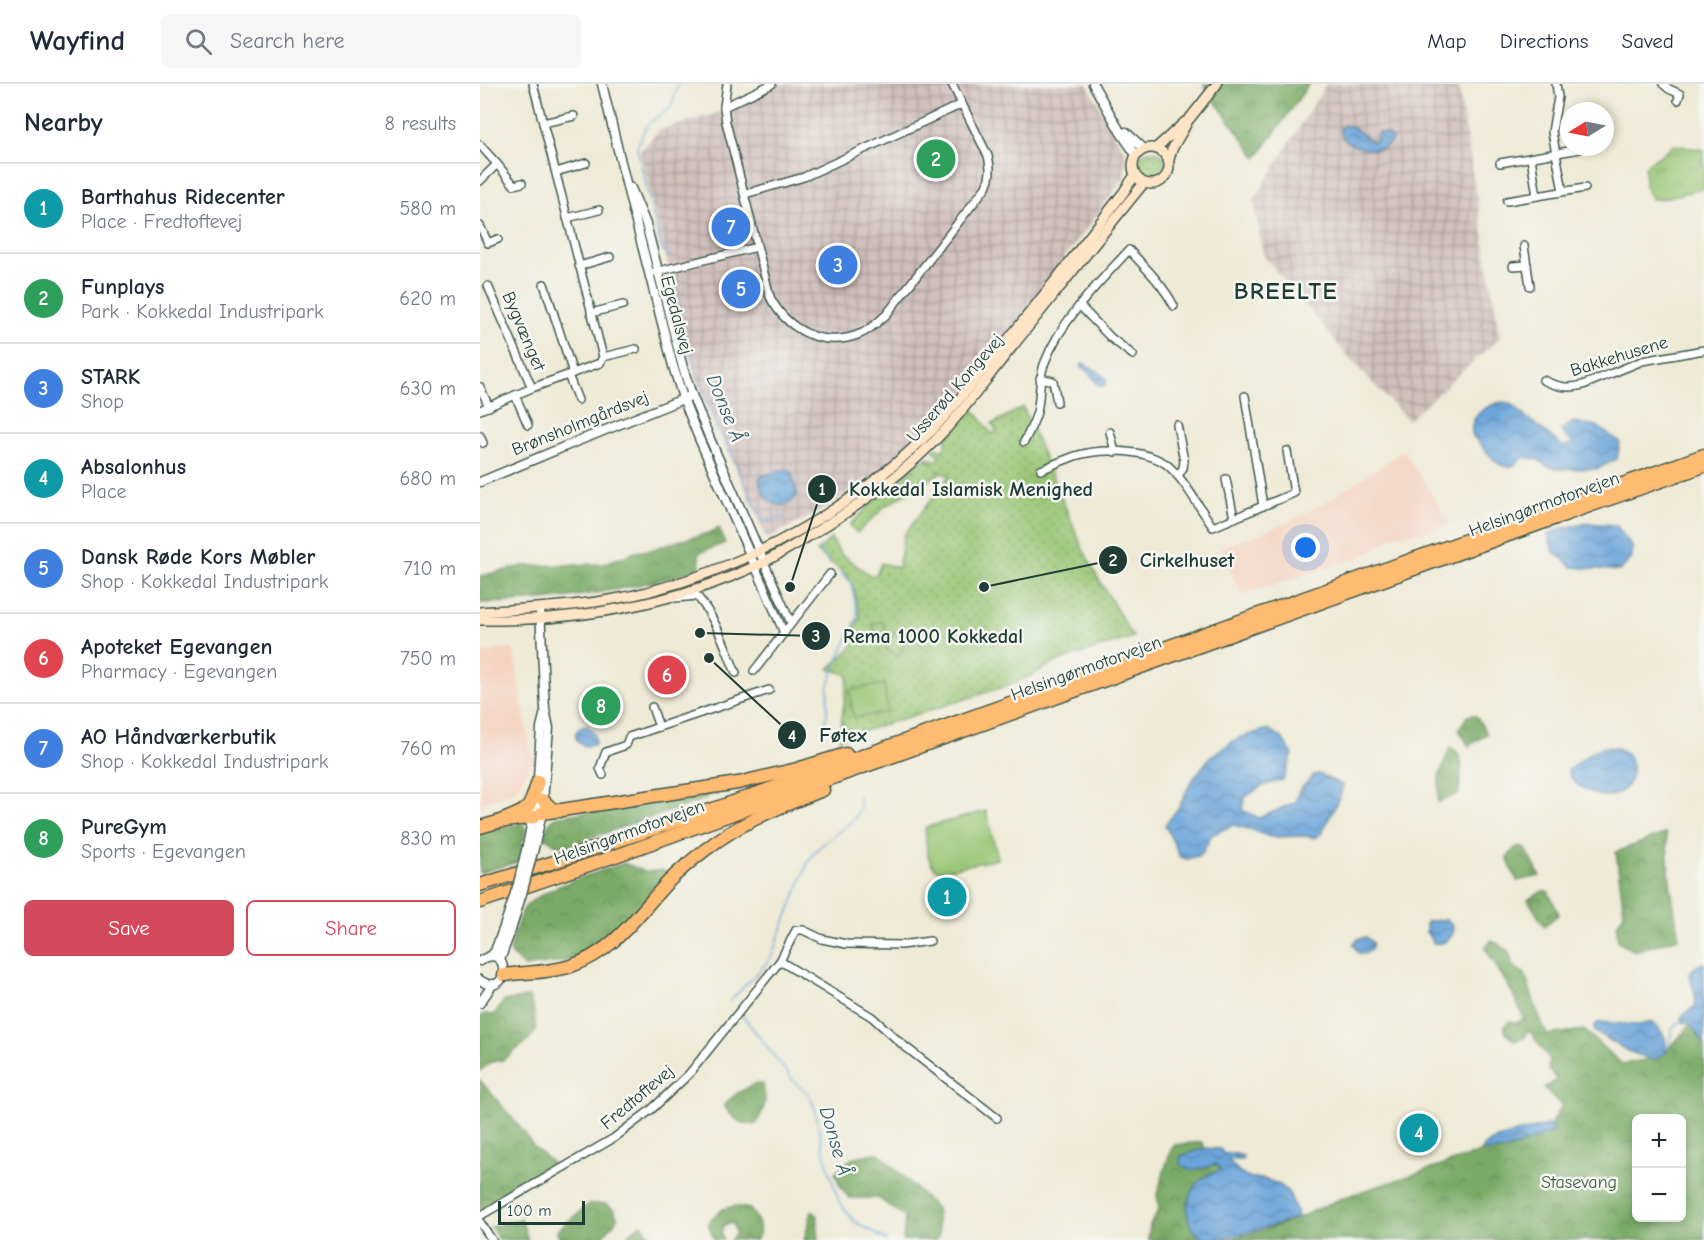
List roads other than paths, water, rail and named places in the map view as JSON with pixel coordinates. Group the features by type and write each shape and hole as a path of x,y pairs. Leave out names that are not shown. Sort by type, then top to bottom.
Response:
{"highway":[{"name":"Helsingørmotorvejen","path":"480,885 633,836 1704,455"},
{"name":"Helsingørmotorvejen","path":"480,902 601,862 1704,466"},
{"path":"504,975 557,969 585,960 600,952 626,930 669,882 706,849 750,821 790,803 925,752 962,732"},
{"path":"498,822 738,783 922,734"},
{"path":"480,827 519,815 528,808 538,781"},
{"path":"543,800 551,808 561,811"}],"main road":[{"path":"1187,122 1182,123 1156,148 1140,152 1133,167 1135,175 1144,183 1156,184 1165,178 1170,169 1171,150 1187,122 1216,84"},
{"path":"1156,148 1166,154 1169,160"},
{"name":"Usserød Kongevej","path":"480,612 580,604 646,593 750,556 813,523 856,495 936,426 1042,299 1135,175"},
{"name":"Usserød Kongevej","path":"480,620 541,619 601,612 667,598 764,562 849,512 880,490 946,429 1144,183"}],"street":[{"path":"533,84 603,357"},
{"name":"Egedalsvej","path":"602,84 633,211 654,272"},
{"path":"727,84 724,107 770,297 779,312 792,325 806,333 832,339 844,339 860,334 874,326 886,315 986,188 991,168 988,156 952,84"},
{"path":"724,107 772,84"},
{"path":"1093,84 1119,127 1140,152"},
{"path":"1556,84 1558,97 1552,132 1563,191"},
{"path":"1663,84 1680,94 1678,100"},
{"path":"745,195 804,177 962,104"},
{"path":"543,123 574,116"},
{"path":"480,145 514,185 522,183"},
{"path":"1500,163 1560,152"},
{"path":"1531,158 1537,196"},
{"path":"556,172 586,163"},
{"path":"480,181 497,164"},
{"name":"Egedalsvej","path":"623,168 646,224 673,366 714,449 764,562"},
{"path":"1507,201 1585,188"},
{"path":"567,218 599,210"},
{"path":"480,226 488,243 498,239"},
{"path":"1524,246 1530,286"},
{"path":"654,272 758,247"},
{"path":"1024,442 1034,424 1038,410 1040,378 1051,349 1080,306 1129,250 1154,276 1174,306"},
{"path":"579,266 610,257"},
{"path":"1513,266 1527,265"},
{"name":"Bygvænget","path":"543,284 578,400"},
{"name":"Bygvænget","path":"488,286 532,388"},
{"path":"591,313 623,305"},
{"path":"1080,306 1111,338 1133,355"},
{"name":"Bygvænget","path":"480,410 600,363 603,357 636,349"},
{"name":"Bakkehusene","path":"1543,380 1563,388 1573,387 1642,361 1704,350"},
{"path":"1040,378 1053,381 1057,402"},
{"path":"480,387 489,407"},
{"name":"Bygvænget","path":"515,395 528,425"},
{"path":"1245,396 1263,506"},
{"name":"Egedalsvej","path":"688,397 755,566"},
{"name":"Brønsholmgårdsvej","path":"480,482 688,397"},
{"path":"1177,425 1184,461 1178,476"},
{"path":"1110,432 1115,452"},
{"path":"1041,470 1087,454 1115,452 1152,457 1166,465 1178,476 1213,527 1294,493 1287,451"},
{"path":"1226,479 1234,519"},
{"path":"764,562 791,623"},
{"path":"755,566 784,633"},
{"path":"754,671 830,574"},
{"path":"667,598 697,596 715,624 736,673"},
{"path":"495,958 495,951 508,928 518,884 531,847 543,800 549,728 545,709 540,608"},
{"path":"603,776 600,768 606,752 626,746 629,737 769,690"},
{"path":"652,707 659,727"},
{"path":"538,815 541,728 545,709"},
{"name":"Fredtoftevej","path":"480,1216 614,1138 652,1109 688,1074 780,961 795,930 803,930 822,939 846,944 901,945 930,941"},
{"path":"480,961 486,957 495,958 504,967 504,975 500,981 488,984 480,980"},
{"path":"780,961 872,1017 903,1045 997,1118"},
{"path":"480,1003 493,984"},
{"path":"480,1222 492,1240"}],"water":[{"path":"1344,125 1355,129 1373,142 1376,141 1378,132 1392,138 1391,142 1383,148 1371,150 1357,147 1350,144 1341,134 1340,128"},
{"path":"1083,363 1105,377 1107,380 1104,386 1099,386 1081,366"},
{"path":"1502,402 1510,403 1517,408 1562,446 1570,445 1573,441 1567,439 1561,430 1573,422 1597,426 1620,442 1617,459 1597,469 1557,469 1546,466 1539,460 1524,457 1512,466 1501,465 1473,437 1472,424 1481,411"},
{"path":"787,469 792,473 797,495 790,503 776,504 767,499 761,489 759,479 762,476"},
{"path":"1586,523 1616,525 1632,546 1632,558 1620,571 1572,567 1553,551 1548,535 1559,529"},
{"path":"587,726 595,738 595,744 589,746 579,743 576,739 577,731"},
{"path":"1268,729 1282,738 1293,754 1283,780 1262,786 1245,797 1242,810 1259,818 1295,802 1299,791 1314,775 1319,774 1343,785 1322,833 1315,838 1307,836 1270,837 1233,825 1212,835 1201,855 1187,859 1180,857 1165,825 1179,807 1191,782 1210,757 1238,738"},
{"path":"1604,747 1618,748 1627,754 1631,763 1630,782 1624,790 1615,795 1604,796 1590,792 1571,778 1568,770 1593,751"},
{"path":"1446,919 1453,925 1453,934 1445,942 1434,943 1426,932 1426,922"},
{"path":"1366,937 1373,943 1371,949 1364,954 1358,953 1353,944 1358,939"},
{"path":"1704,963 1704,1045 1696,1030 1682,1022 1681,1017 1695,1006 1691,971"},
{"path":"1599,1022 1639,1025 1652,1022 1664,1036 1665,1053 1653,1060 1630,1052 1595,1032 1594,1026"},
{"path":"1551,1124 1553,1130 1551,1132 1507,1150 1482,1152 1484,1146 1497,1138"},
{"path":"1205,1148 1220,1149 1224,1154 1232,1153 1243,1156 1242,1160 1228,1159 1237,1170 1246,1176 1271,1181 1283,1187 1294,1203 1298,1218 1213,1239 1204,1239 1196,1233 1188,1219 1189,1197 1196,1184 1210,1174 1221,1170 1217,1164 1191,1171 1180,1164 1181,1156"}],"waterway":[{"name":"Donse Å","path":"670,257 662,249 637,148 648,124 671,107 678,84"},
{"name":"Donse Å","path":"674,279 674,288 691,357 718,431 727,443 764,522 781,517 785,519"},
{"name":"Donse Å","path":"818,550 830,564"},
{"name":"Donse Å","path":"824,726 827,715 828,688 858,616 851,582 840,572"},
{"name":"Donse Å","path":"730,1001 771,957 809,860 816,850 855,818 860,807 859,794"},
{"name":"Donse Å","path":"742,1015 796,1084 809,1094 839,1202 854,1221 886,1240"},
{"path":"1666,1048 1670,1046 1673,1028 1682,1022"}],"place":[{"name":"Funplays","path":"936,159"},
{"name":"AO Håndværkerbutik","path":"731,227"},
{"name":"STARK","path":"838,265"},
{"name":"Dansk Røde Kors Møbler","path":"741,289"},
{"name":"Kokkedal Islamisk Menighed","path":"790,587"},
{"name":"Cirkelhuset","path":"984,587"},
{"name":"Rema 1000 Kokkedal","path":"700,633"},
{"name":"Føtex","path":"709,658"},
{"name":"Apoteket Egevangen","path":"667,675"},
{"name":"PureGym","path":"601,706"},
{"name":"Barthahus Ridecenter","path":"947,897"},
{"name":"Absalonhus","path":"1419,1133"}],"district":[{"name":"BREELTE","path":"1286,291"}],"park label":[{"name":"Stasevang","path":"1579,1182"}]}
